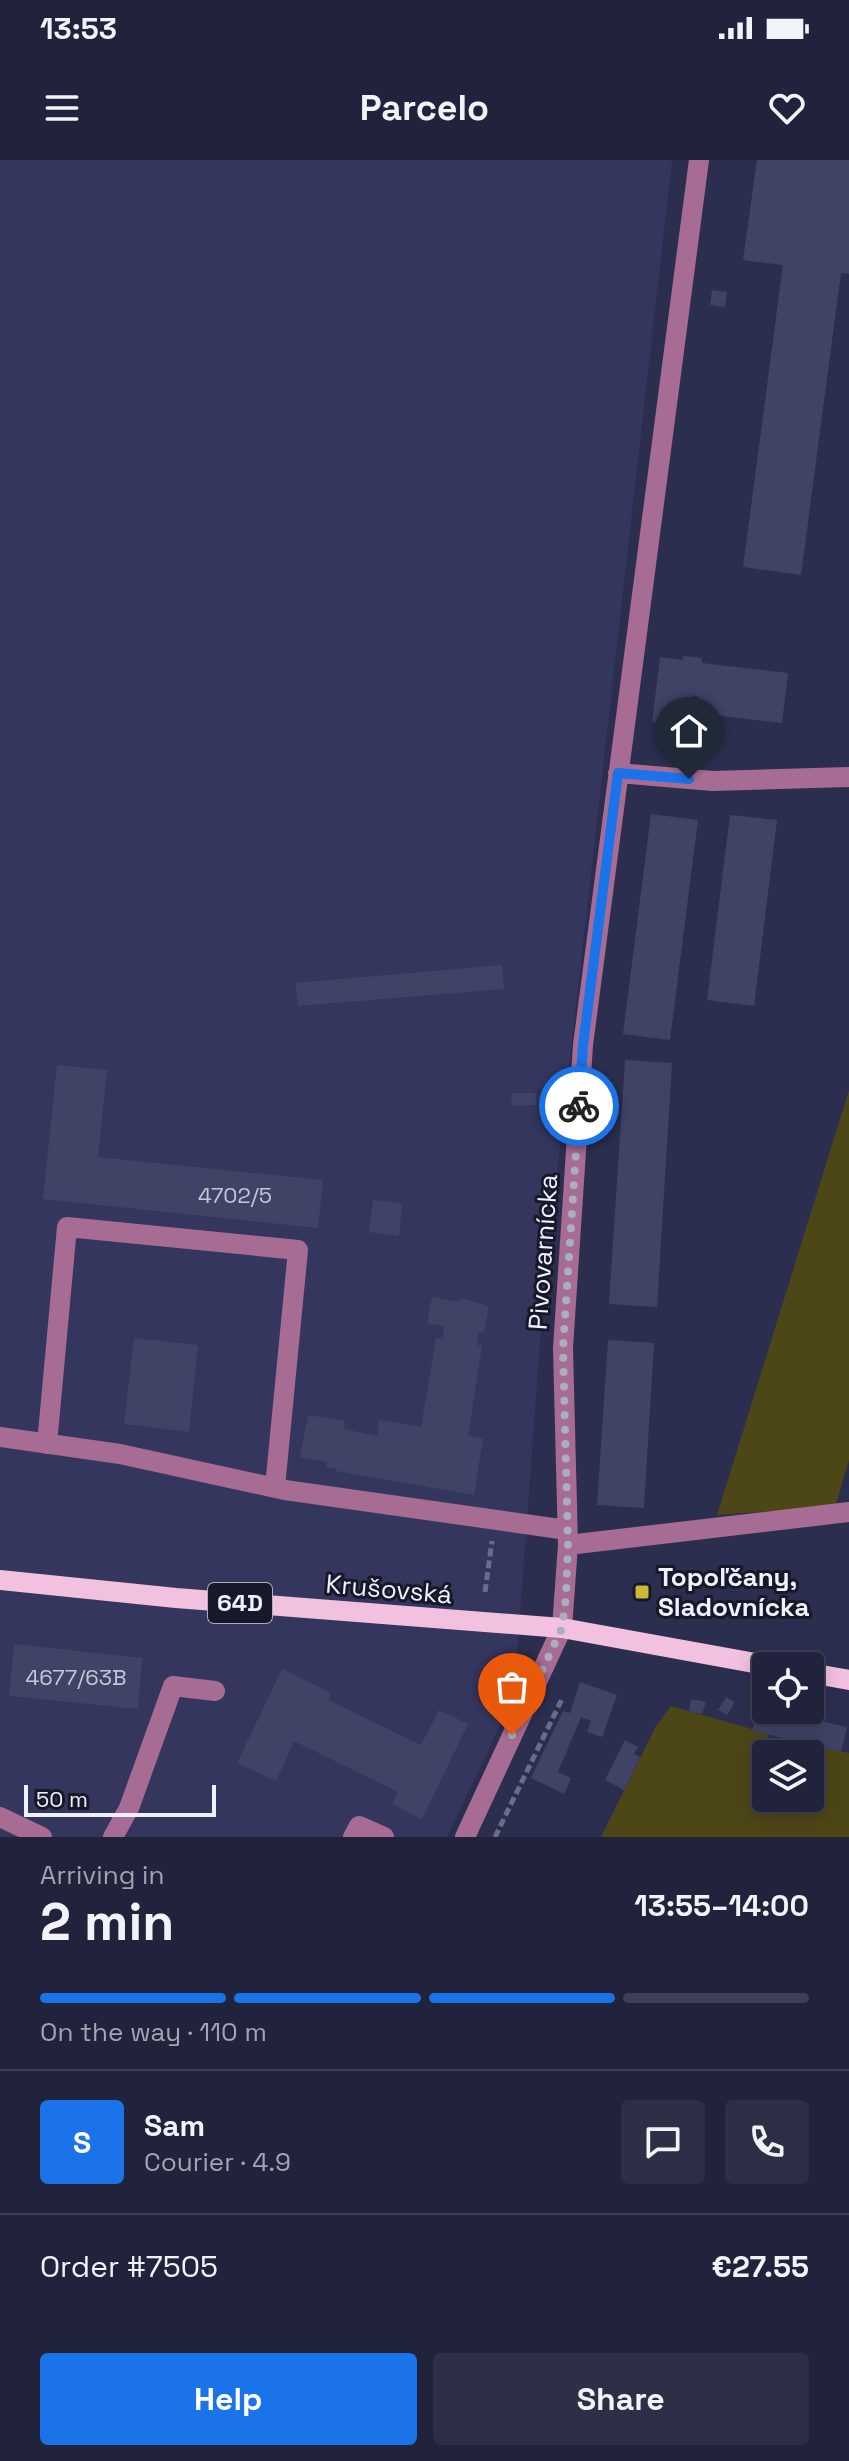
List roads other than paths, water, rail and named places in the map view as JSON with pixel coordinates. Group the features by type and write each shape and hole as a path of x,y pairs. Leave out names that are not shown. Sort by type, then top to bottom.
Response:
{"main road":[{"name":"Krušovská","path":"0,1580 176,1598 562,1628 752,1663"},
{"path":"824,1676 849,1680"}],"street":[{"name":"Pivovarnícka","path":"562,1628 567,1537 563,1348 583,1045 699,160"},
{"path":"618,773 713,781 849,777"},
{"path":"47,1444 67,1227 298,1250 275,1487"},
{"path":"0,1437 120,1454 275,1487 495,1520 567,1537 849,1512"},
{"path":"465,1837 562,1628"},
{"path":"113,1837 129,1808 173,1686 215,1691"},
{"path":"0,1817 42,1837"},
{"path":"353,1837 359,1826 384,1837"}],"place":[{"name":"Topoľčany, Sladovnícka","path":"642,1592"}]}
